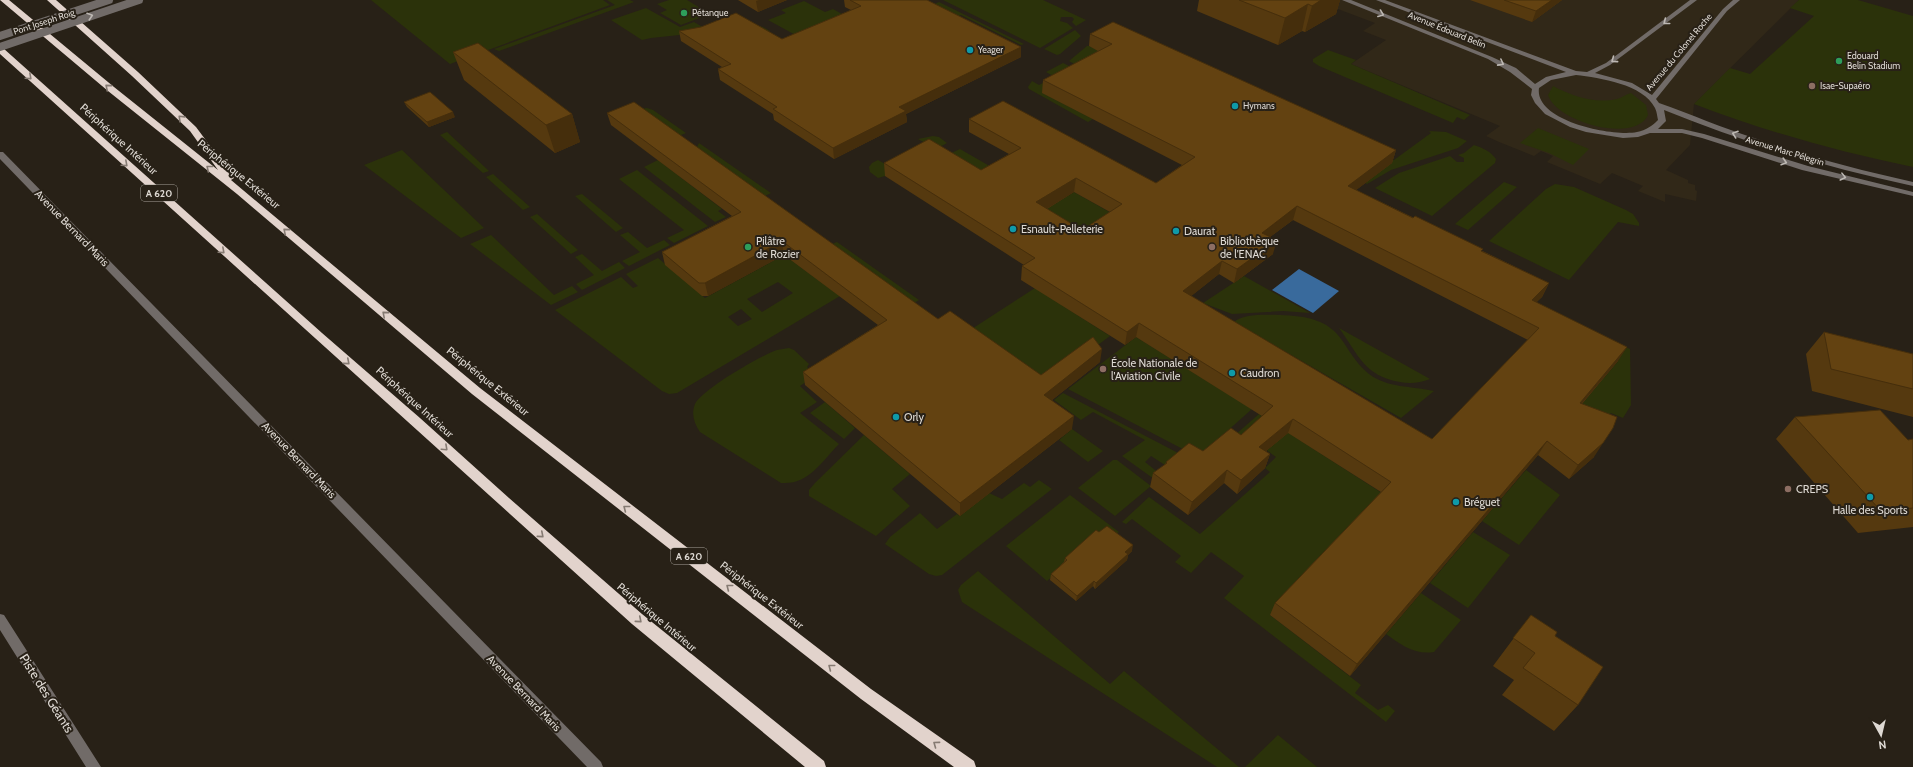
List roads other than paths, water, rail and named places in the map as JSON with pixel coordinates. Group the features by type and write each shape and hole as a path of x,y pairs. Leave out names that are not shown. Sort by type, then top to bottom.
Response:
{"highway":[{"name":"Périphérique Extérieur","path":"4,0 117,94 240,192 476,391 866,694 968,767"},
{"path":"51,0 135,74 193,129 240,192"},
{"name":"Périphérique Intérieur","path":"0,50 318,336 416,421 504,502 631,614 818,767"}],"street":[{"name":"Pont Joseph Roig","path":"0,36 110,0"},
{"name":"Pont Joseph Roig","path":"0,47 139,0"},
{"name":"Avenue Édouard Belin","path":"1345,0 1490,58 1513,70 1536,88"},
{"name":"Avenue Édouard Belin","path":"1379,0 1576,73"},
{"path":"1589,74 1608,64 1694,0"},
{"name":"Avenue du Colonel Roche","path":"1652,99 1725,10 1737,0"},
{"path":"1536,88 1541,82 1550,77 1576,73 1589,74 1622,82 1639,90 1658,105 1662,113 1662,121 1652,131"},
{"name":"Avenue Marc Pélegrin","path":"1536,88 1536,95 1539,102 1548,112 1561,120 1578,127 1615,135 1632,135 1652,131 1682,131 1704,136 1805,168 1913,194"},
{"name":"Avenue Marc Pélegrin","path":"1658,105 1726,131 1804,156 1913,184"},
{"name":"Avenue Bernard Maris","path":"0,154 596,767"},
{"name":"Piste des Géants","path":"0,619 94,767"}],"water":[{"path":"1299,269 1339,291 1313,313 1272,290"}],"place":[{"name":"Pétanque","path":"684,13"},
{"name":"Yeager","path":"970,50"},
{"name":"Edouard Belin Stadium","path":"1839,61"},
{"name":"Isae-Supaéro","path":"1812,86"},
{"name":"Hymans","path":"1235,106"},
{"name":"Esnault-Pelleterie","path":"1013,229"},
{"name":"Daurat","path":"1176,231"},
{"name":"Pilâtre de Rozier","path":"748,247"},
{"name":"Bibliothèque de l'ENAC","path":"1212,247"},
{"name":"École Nationale de l'Aviation Civile","path":"1103,369"},
{"name":"Caudron","path":"1232,373"},
{"name":"Orly","path":"896,417"},
{"name":"CREPS","path":"1788,489"},
{"name":"Halle des Sports","path":"1870,497"},
{"name":"Bréguet","path":"1456,502"}]}
